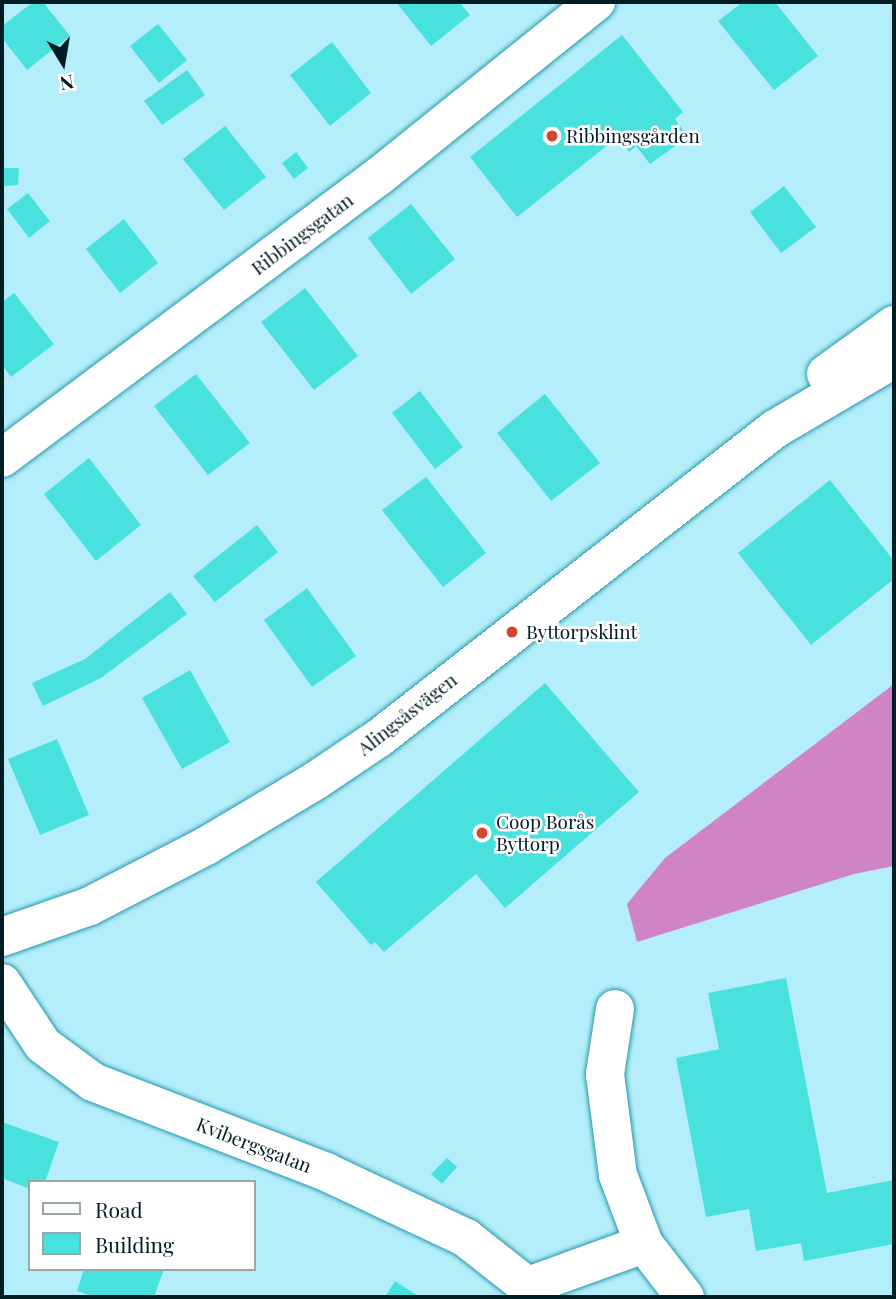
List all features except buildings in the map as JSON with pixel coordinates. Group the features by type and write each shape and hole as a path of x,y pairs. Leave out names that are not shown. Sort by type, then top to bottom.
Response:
{"street":[{"name":"Ribbingsgatan","path":"2,458 378,177 597,2"},
{"name":"Alingsåsvägen","path":"775,429 809,386 894,325"},
{"name":"Alingsåsvägen","path":"2,937 90,906 206,846 315,781 379,738 775,429 894,359"},
{"name":"Alingsåsvägen","path":"775,429 810,421 894,384"},
{"name":"Kvibergsgatan","path":"2,983 43,1045 93,1082 326,1172 466,1238 534,1292 644,1244"},
{"path":"615,1009 607,1087 618,1175 644,1244 685,1297"}],"shaded area":[{"path":"894,684 894,866 854,874 637,942 627,904 665,858"}],"place":[{"name":"Ribbingsgården","path":"552,136"},
{"name":"Byttorpsklint","path":"512,632"},
{"name":"Coop Borås Byttorp","path":"482,833"}]}
